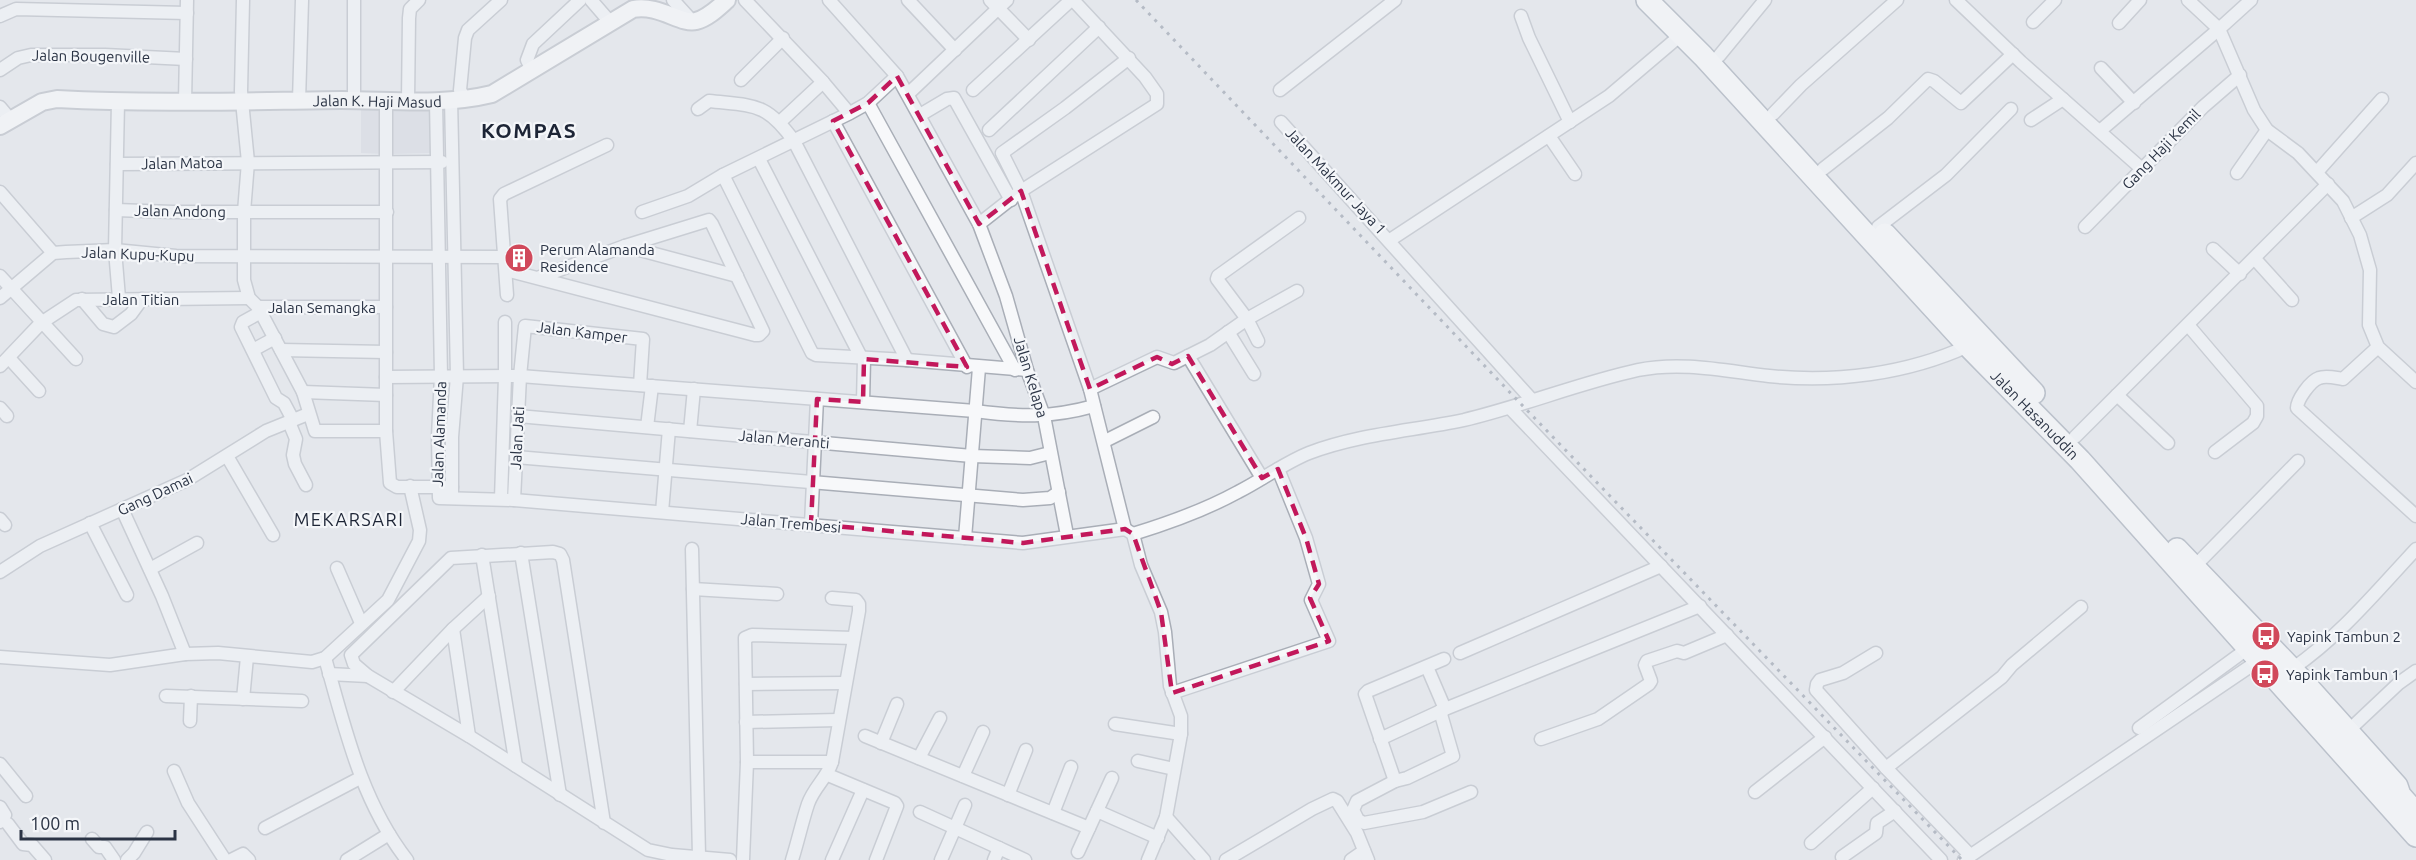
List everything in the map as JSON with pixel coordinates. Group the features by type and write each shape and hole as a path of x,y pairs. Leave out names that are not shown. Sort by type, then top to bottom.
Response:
{"highway":[{"name":"Jalan Hasanuddin","path":"1647,0 1682,34 1968,346 2080,460 2416,836"},
{"name":"Jalan Hasanuddin","path":"1665,0 2292,669 2397,786 2400,795 2414,809"}],"street":[{"path":"243,0 242,102 248,162 244,212 244,280 303,392 315,431 386,431"},
{"path":"299,101 302,0"},
{"path":"354,0 354,100"},
{"path":"408,101 409,18 410,9 419,0"},
{"path":"450,100 460,90 465,38 468,30 501,0"},
{"path":"532,70 527,60 533,44 580,0"},
{"path":"591,0 610,22"},
{"path":"673,0 693,22 712,13 727,0"},
{"path":"745,0 783,38 849,113"},
{"name":"Jalan Kelapa","path":"829,0 897,76 980,224 1006,296 1021,370 1044,416 1067,535"},
{"path":"908,0 955,50"},
{"path":"973,90 1072,0 1129,58 1157,94 1157,104 1021,191 980,224"},
{"path":"1280,90 1395,0"},
{"path":"1719,56 1766,0"},
{"path":"1773,114 1817,71 1897,0"},
{"path":"1956,0 2142,169"},
{"path":"2033,22 2055,0"},
{"path":"2119,23 2140,0"},
{"path":"2188,0 2219,30 2253,110 2267,130 2317,172 2343,201 2360,235 2370,270 2369,325 2378,347 2416,382"},
{"path":"2101,130 2251,0"},
{"path":"908,94 955,50 998,3 1029,40"},
{"path":"0,16 16,9 187,6 185,102"},
{"name":"Jalan K. Haji Masud","path":"3,117 42,102 57,99 118,102 450,100 492,94 633,9 647,7 693,22"},
{"path":"1521,16 1570,122"},
{"path":"989,130 1099,27"},
{"path":"1390,240 1609,96 1682,34"},
{"path":"741,80 783,38"},
{"path":"1823,169 1888,118 1928,79 1934,81 1961,103 2013,54"},
{"name":"Jalan Bougenville","path":"0,70 18,58 31,55 105,55 186,59"},
{"path":"1129,58 1002,153 1021,191 1090,389 1129,531 1161,612 1172,693 1181,716 1181,734 1166,817 1148,860"},
{"path":"2101,68 2134,103"},
{"name":"Gang Haji Kemil","path":"2085,227 2212,99 2240,75"},
{"path":"642,212 688,196 723,175 868,104 897,76"},
{"path":"780,122 823,82"},
{"path":"920,115 947,99 954,98 1011,200"},
{"path":"2031,120 2063,99"},
{"path":"2317,172 2382,99"},
{"path":"0,657 110,665 185,654 218,653 312,662 325,658 388,600 418,541 420,530 410,486 392,485 386,431 386,100"},
{"name":"Jalan Alamanda","path":"437,486 441,376 436,162 450,100"},
{"name":"Jalan Alamanda","path":"450,100 457,376 452,437 452,493"},
{"path":"698,109 710,101 754,106 766,111 780,122 794,141 907,360"},
{"path":"118,102 115,250 119,298"},
{"path":"868,104 1021,370"},
{"path":"1878,227 1946,175 2011,110"},
{"path":"833,121 973,367 975,411 965,538"},
{"name":"Jalan Makmur Jaya 1","path":"1281,122 1390,240 1532,400"},
{"path":"2237,173 2267,130"},
{"path":"1549,136 1575,174"},
{"path":"507,295 500,205 504,194 607,145"},
{"path":"759,159 863,359 863,402"},
{"name":"Jalan Matoa","path":"117,164 453,162"},
{"path":"2351,218 2386,195 2416,163"},
{"path":"723,175 812,353 863,359 907,360 1021,370"},
{"path":"2075,437 2328,184"},
{"path":"0,192 53,253 0,298"},
{"name":"Jalan Andong","path":"116,210 387,212"},
{"path":"1258,341 1247,318 1217,279 1218,276 1299,218"},
{"path":"540,277 625,246 709,220 737,276"},
{"path":"625,246 737,276"},
{"path":"2213,249 2240,274"},
{"name":"Jalan Kupu-Kupu","path":"53,253 115,250 176,256 453,257 505,263 593,294 761,334 763,328 737,276"},
{"path":"2255,259 2292,300"},
{"path":"0,276 76,359"},
{"path":"1090,389 1157,357 1174,363 1210,345 1247,318 1297,291"},
{"name":"Jalan Titian","path":"4,362 41,323 72,302 82,299 119,298 256,306"},
{"path":"82,299 103,324 114,327 131,314 142,299"},
{"path":"256,306 242,325 276,398 284,403 296,439 293,455 295,464 306,485"},
{"name":"Jalan Semangka","path":"256,306 386,307"},
{"name":"Jalan Jati","path":"505,322 507,500"},
{"path":"2188,325 2257,405 2257,416 2253,423 2215,452"},
{"name":"Jalan Kamper","path":"520,376 525,326 644,339 646,386"},
{"path":"1228,332 1254,374"},
{"path":"253,350 275,338"},
{"name":"Jalan Trembesi","path":"410,486 437,486 452,493 507,500 1023,543 1067,535 1129,531 1172,522 1215,504 1307,454 1333,445 1365,436 1465,419 1510,408 1596,380 1641,370 1669,366 1713,368 1788,378 1839,377 1932,361 1968,346"},
{"path":"2378,347 2343,379 2325,377 2315,380 2298,402 2297,408 2416,516"},
{"path":"281,350 386,352"},
{"path":"1188,356 1262,478"},
{"path":"4,362 39,390"},
{"path":"386,377 520,376 975,411 1026,417 1067,413 1094,406"},
{"name":"Jalan Jati","path":"507,500 516,457 520,376"},
{"path":"646,386 647,427"},
{"path":"690,431 694,389"},
{"path":"303,392 386,395"},
{"path":"2117,395 2168,443"},
{"path":"811,524 818,399"},
{"path":"1510,408 1941,860"},
{"name":"Gang Damai","path":"0,572 40,546 187,480 266,431 308,414"},
{"name":"Jalan Meranti","path":"518,416 972,456 1030,458 1050,453"},
{"path":"1105,441 1153,417"},
{"path":"662,512 669,429"},
{"path":"438,436 452,437"},
{"path":"227,456 273,535"},
{"path":"516,457 1037,500 1050,498 1059,492"},
{"path":"2194,567 2298,461"},
{"path":"1172,693 1329,641 1311,600 1319,584 1306,538 1278,469"},
{"path":"122,509 162,596 185,654"},
{"path":"90,524 126,595"},
{"path":"150,569 197,543"},
{"path":"692,549 699,856"},
{"path":"2292,669 2321,649 2342,630 2416,549"},
{"path":"604,823 563,560 560,554 553,552 461,556 448,560 351,655 354,664 393,692 469,736 560,795 604,823 648,850 672,855 730,860"},
{"path":"521,553 560,795"},
{"path":"482,555 516,766"},
{"path":"1460,653 1661,566"},
{"path":"337,568 361,623"},
{"path":"693,590 777,594"},
{"path":"393,692 453,629 489,596"},
{"path":"792,860 808,803 820,782 828,775 859,604 856,600 832,598"},
{"path":"1380,740 1443,710 1700,606"},
{"path":"1886,768 2002,677 2012,664 2082,607"},
{"path":"453,629 469,736"},
{"path":"1541,740 1598,719 1649,684 1651,681 1645,664 1647,661 1677,651 1684,653 1727,635"},
{"path":"743,860 747,762 745,640 747,636 853,638"},
{"path":"1876,652 1843,673 1820,680 1816,684 1816,690 1967,857 2253,655"},
{"path":"2139,728 2253,655"},
{"path":"243,699 247,657"},
{"path":"325,658 360,778 389,834 407,860"},
{"path":"1395,782 1365,698 1367,692 1444,660"},
{"path":"1427,667 1443,710 1453,756 1357,801 1353,810 1358,820 1364,823 1423,812 1471,792"},
{"path":"2347,732 2416,671"},
{"path":"330,674 368,676"},
{"path":"746,684 845,683"},
{"path":"166,696 302,701"},
{"path":"190,721 191,696"},
{"path":"881,743 897,704"},
{"path":"919,758 940,718"},
{"path":"746,722 838,720"},
{"path":"1115,724 1181,734"},
{"path":"963,776 983,732"},
{"path":"865,736 1089,828"},
{"path":"1755,792 1825,737"},
{"path":"1008,795 1026,750"},
{"path":"1138,760 1174,769"},
{"path":"747,762 831,762"},
{"path":"0,764 26,796"},
{"path":"1053,813 1071,767"},
{"path":"174,771 188,803 225,860"},
{"path":"828,775 895,803 897,806 876,860"},
{"path":"1078,852 1112,777"},
{"path":"265,828 360,778"},
{"path":"1811,843 1873,788"},
{"path":"832,860 863,790"},
{"path":"1226,860 1333,799 1337,801 1357,833 1366,856 1351,860"},
{"path":"941,860 965,805"},
{"path":"0,807 5,815 4,823 23,844 32,845 45,860"},
{"path":"1097,811 1158,838"},
{"path":"1842,857 1873,836 1877,830 1877,822 1895,811"},
{"path":"920,812 955,829 996,854 1025,860"},
{"path":"1166,817 1204,860"},
{"path":"127,860 134,854 147,832"},
{"path":"347,860 389,834"},
{"path":"92,839 99,847 105,847 114,860"},
{"path":"231,860 243,854 249,860"}],"highlighted area":[{"path":"897,76 979,224 1021,191 1090,389 1157,357 1172,364 1188,356 1262,478 1278,469 1306,538 1319,584 1310,598 1329,641 1172,693 1161,612 1133,534 1125,529 1023,543 811,524 817,399 863,402 864,359 967,367 833,121 868,103"}],"shaded area":[{"path":"361,109 384,110 383,154 361,153"},
{"path":"392,110 432,111 432,153 392,154"}],"railway":[{"path":"1136,0 1521,404 1962,860"}],"place":[{"name":"Perum Alamanda Residence","path":"519,258"},
{"name":"Yapink Tambun 2","path":"2266,636"},
{"name":"Yapink Tambun 1","path":"2265,674"}],"district":[{"name":"KOMPAS","path":"529,130"},
{"name":"MEKARSARI","path":"349,519"}]}
